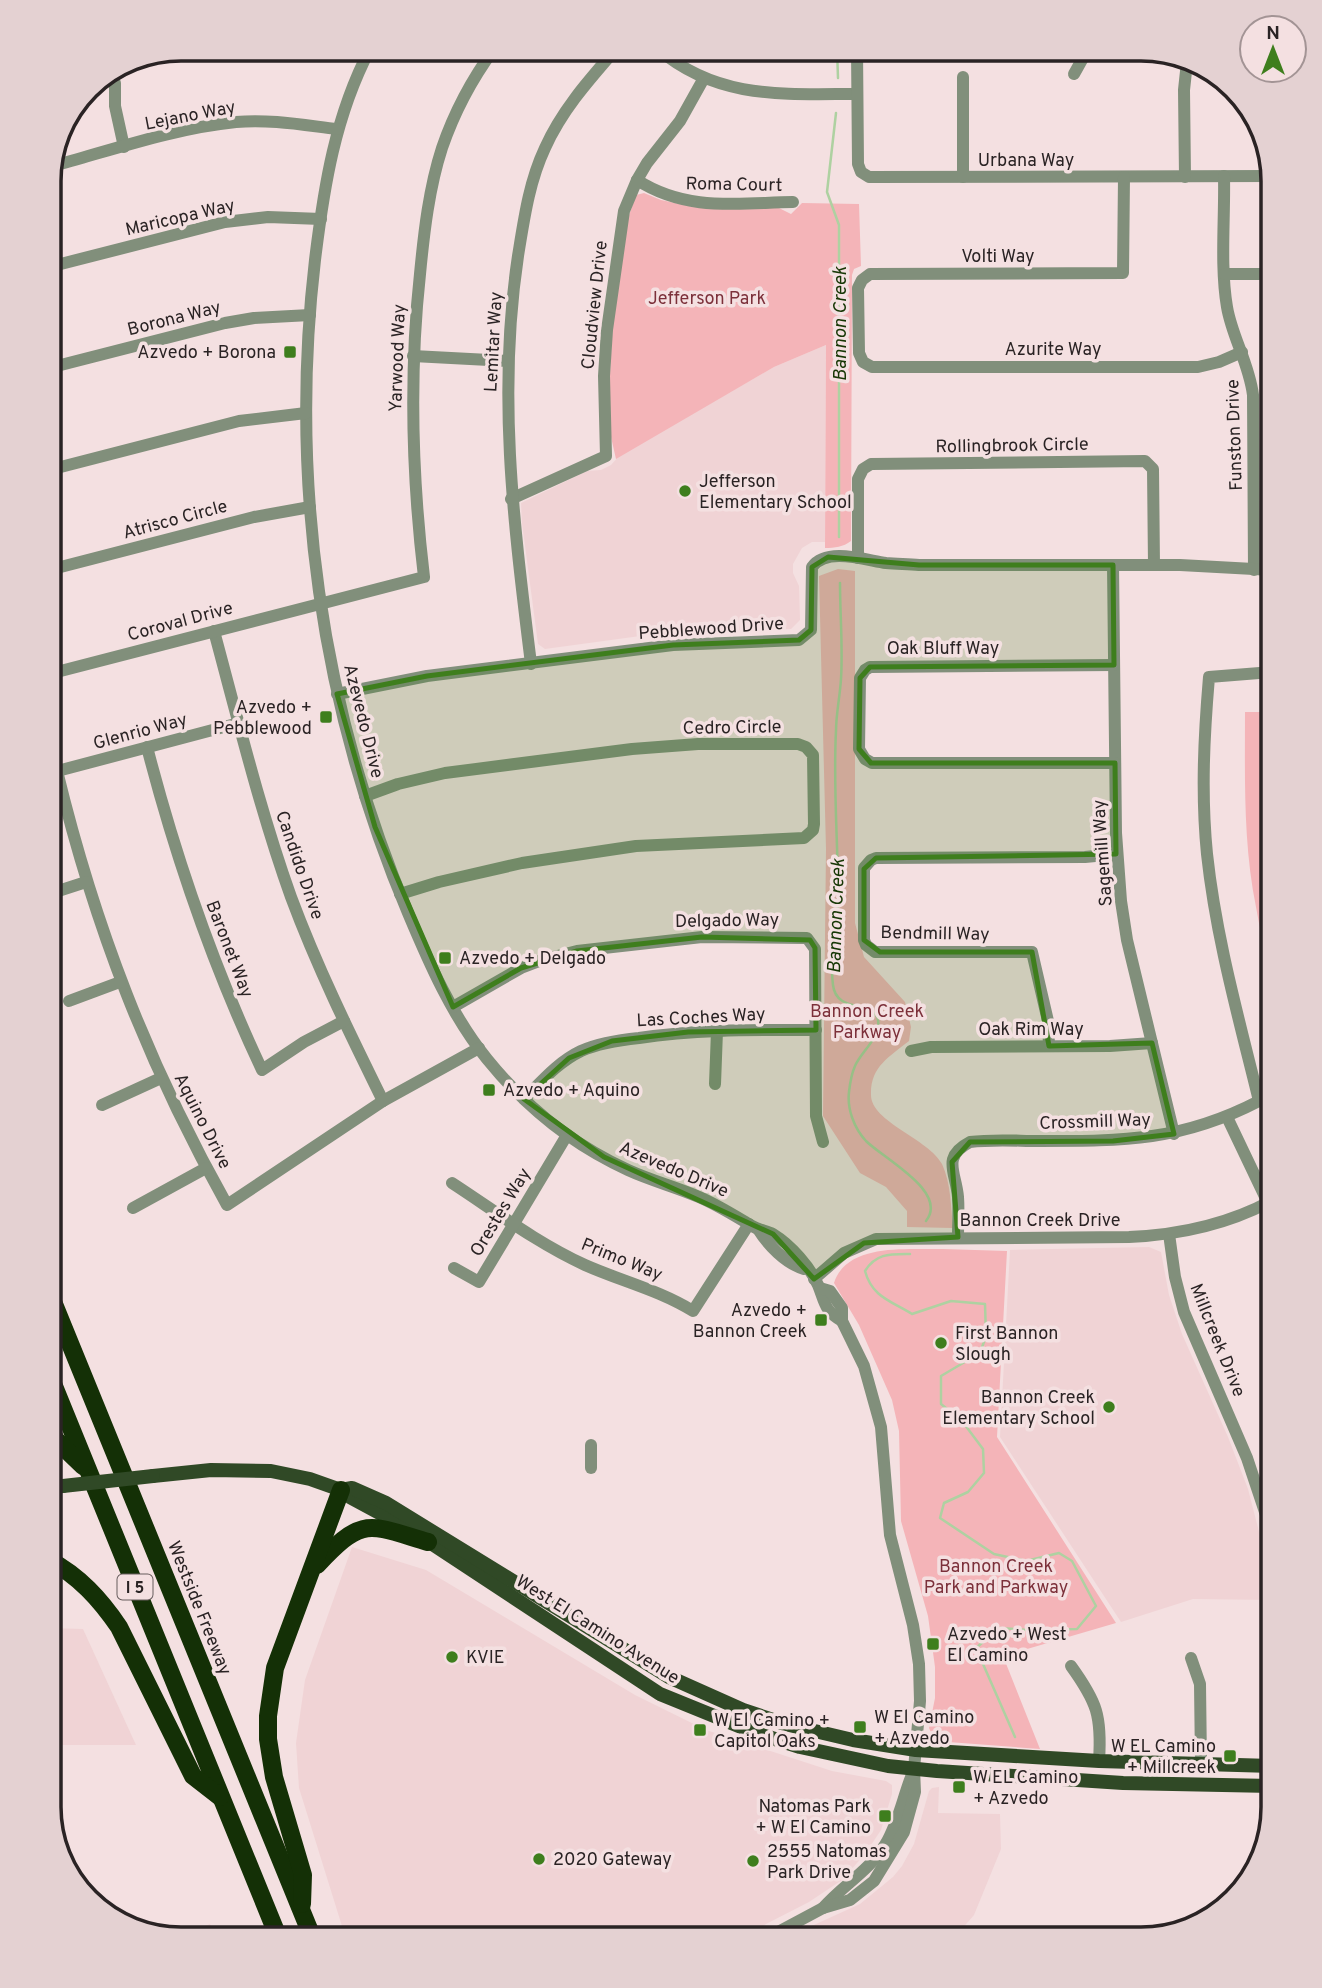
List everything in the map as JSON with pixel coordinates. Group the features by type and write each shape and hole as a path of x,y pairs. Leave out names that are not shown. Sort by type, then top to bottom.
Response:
{"highway":[{"name":"Westside Freeway","path":"61,1322 308,1926"},
{"name":"I 5","path":"61,1404 274,1926"},
{"path":"61,1446 88,1471"},
{"path":"302,1911 303,1875 274,1777 268,1739 268,1716 275,1668 341,1490"},
{"path":"313,1570 341,1540 356,1530 377,1527 428,1542"},
{"path":"61,1568 83,1583 108,1611 119,1627 192,1776 223,1799"}],"main road":[{"name":"West El Camino Avenue","path":"61,1486 211,1470 271,1471 310,1479 341,1490 388,1516 660,1693 756,1733 800,1747 914,1769 1123,1783 1261,1786"},
{"name":"West El Camino Avenue","path":"341,1490 352,1488 386,1503 637,1659 704,1694 785,1724 853,1740 916,1750 1099,1761 1261,1766"}],"street":[{"name":"Azevedo Drive","path":"364,61 337,129 320,219 310,315 306,412 310,507 320,603 337,694 365,796 400,894 453,1007 478,1048 524,1099 567,1135 628,1170 697,1196 754,1227 773,1234 803,1261 814,1280 830,1291 842,1308 842,1321 864,1366 881,1427 890,1535 913,1625 919,1664 920,1702 914,1769 915,1792 908,1821 889,1860 874,1881 850,1900 823,1908 788,1927"},
{"name":"Yarwood Way","path":"320,603 424,577 414,471 413,356 421,258 434,177 453,120 485,61"},
{"name":"Lemitar Way","path":"531,664 511,499 508,361 517,264 525,211 544,149 567,108 606,61"},
{"path":"675,62 704,78 754,92 858,94 857,62"},
{"path":"1074,74 1081,62"},
{"path":"1185,177 1186,71"},
{"path":"963,77 963,177"},
{"name":"Cloudview Drive","path":"511,499 606,456 604,376 612,283 624,211 637,180 680,121 704,78"},
{"path":"115,83 115,106 124,147"},
{"name":"Urbana Way","path":"858,94 858,164 864,174 872,177 1261,176"},
{"name":"Lejano Way","path":"63,163 205,127 235,122 273,121 337,129"},
{"name":"Funston Drive","path":"1224,176 1225,274 1230,320 1250,375 1253,395 1254,570"},
{"name":"Volti Way","path":"863,362 859,353 858,288 862,279 870,274 1124,273 1124,177"},
{"name":"Roma Court","path":"637,180 665,196 688,202 793,202"},
{"name":"Maricopa Way","path":"62,264 225,222 268,217 320,219"},
{"path":"1225,274 1261,274"},
{"name":"Borona Way","path":"62,366 225,323 254,318 310,315"},
{"name":"Azurite Way","path":"863,362 872,367 1198,367 1242,352"},
{"path":"413,356 508,361"},
{"path":"62,467 239,421 306,412"},
{"name":"Rollingbrook Circle","path":"858,558 858,479 863,469 871,464 1145,461 1153,469 1154,565"},
{"name":"Atrisco Circle","path":"62,567 254,517 310,507"},
{"name":"Pebblewood Drive","path":"337,694 427,676 673,645 799,640 811,629 812,567 816,562 828,557 919,565 1154,565 1261,570"},
{"name":"Sagemill Way","path":"1113,565 1116,854 1127,940 1174,1134"},
{"name":"Coroval Drive","path":"62,671 320,603"},
{"name":"Candido Drive","path":"214,631 264,815 291,897 344,1021 383,1101"},
{"name":"Oak Bluff Way","path":"1114,665 870,667 860,678 859,748 864,759 872,763 1115,763"},
{"name":"Crossmill Way","path":"958,1237 958,1198 952,1162 960,1147 970,1142 1113,1141 1174,1134 1227,1116 1259,1101 1220,939 1207,854 1204,781 1209,677 1261,673"},
{"name":"Glenrio Way","path":"62,770 239,723"},
{"name":"Cedro Circle","path":"365,796 445,773 668,745 798,744 806,747 813,755 814,824 813,830 804,838 636,846 522,863 400,894"},
{"name":"Baronet Way","path":"148,747 170,834 195,911 219,974 262,1070 304,1042 344,1021"},
{"name":"Aquino Drive","path":"62,801 120,982 161,1078 227,1205 383,1101 478,1048"},
{"name":"Bendmill Way","path":"1049,1046 1048,1021 1032,952 880,952 871,949 864,940 864,868 876,858 1085,857 1116,854"},
{"path":"62,890 86,882"},
{"name":"Delgado Way","path":"453,1007 521,968 578,951 702,937 801,936 810,940 815,949 816,1116 823,1142"},
{"path":"69,1001 120,982"},
{"name":"Las Coches Way","path":"524,1099 558,1065 592,1046 611,1041 662,1034 717,1031 816,1030"},
{"path":"715,1084 717,1031"},
{"name":"Oak Rim Way","path":"911,1051 931,1047 1110,1046 1152,1043"},
{"path":"102,1105 161,1078"},
{"path":"1227,1116 1261,1183"},
{"name":"Orestes Way","path":"454,1268 479,1282 567,1135"},
{"path":"133,1208 206,1168"},
{"name":"Primo Way","path":"452,1183 560,1253 657,1291 693,1311 754,1227"},
{"name":"Bannon Creek Drive","path":"814,1280 844,1254 876,1239 1129,1237 1169,1234 1228,1220 1261,1205"},
{"name":"Millcreek Drive","path":"1169,1234 1184,1312 1261,1498"},
{"path":"591,1446 591,1468"},
{"path":"1191,1658 1200,1685 1201,1764"},
{"path":"1071,1666 1093,1700 1098,1713 1101,1733 1099,1761"}],"highlighted area":[{"path":"828,557 919,565 1113,565 1114,665 870,667 860,678 859,749 871,763 1115,763 1116,854 876,858 864,869 864,940 880,952 1032,952 1049,1046 1152,1043 1174,1134 1113,1141 970,1142 952,1162 958,1237 864,1243 814,1279 773,1234 604,1157 524,1099 569,1058 612,1041 688,1032 816,1030 815,948 810,940 702,937 577,951 521,968 453,1007 375,827 337,694 427,676 673,645 799,640 811,630 812,567"}],"shaded area":[{"name":"Jefferson Elementary School","path":"826,345 825,542 812,542 802,548 793,564 793,573 799,586 800,620 791,629 677,631 545,649 538,644 521,503 587,471 601,470 611,465 620,455 774,367"},
{"name":"Bannon Creek Elementary School","path":"1149,1247 1161,1252 1169,1295 1182,1334 1248,1489 1261,1539 1261,1600 1193,1599 1121,1622 1000,1437 1010,1250"},
{"name":"2020 Gateway","path":"352,1547 426,1570 635,1695 706,1730 832,1771 886,1781 892,1785 892,1794 881,1830 865,1854 842,1880 809,1902 763,1927 342,1926 299,1788 296,1743 305,1680"},
{"path":"61,1628 83,1629 136,1745 61,1745"},
{"path":"939,1787 938,1813 1000,1814 1001,1849 974,1915 964,1927 810,1927 860,1904 893,1877 914,1844 932,1788"}],"green space":[{"name":"Jefferson Park","path":"644,193 661,200 694,207 777,207 791,214 802,203 859,204 861,266 854,269 852,275 851,541 848,543 825,548 826,345 774,367 616,459 611,437 609,392 613,318 625,227 636,195"},
{"name":"Bannon Creek Parkway","path":"838,569 855,571 855,923 864,957 905,1002 911,1027 909,1041 877,1070 871,1095 880,1114 925,1146 942,1164 949,1187 953,1228 907,1227 907,1211 886,1187 860,1173 823,1116 826,849 819,576"},
{"path":"1245,712 1261,712 1261,929 1252,883 1246,810"},
{"name":"Bannon Creek Park and Parkway","path":"897,1249 1007,1251 997,1437 1116,1623 1003,1656 1040,1749 935,1741 929,1728 935,1698 935,1667 928,1616 901,1521 899,1431 892,1400 859,1325 834,1283 841,1270 865,1254"}],"waterway":[{"name":"Bannon Creek","path":"837,62 838,78"},
{"name":"Bannon Creek","path":"836,113 827,192 839,225 839,537"},
{"name":"Bannon Creek","path":"840,583 842,667 836,725 835,772 838,906 832,962 833,985 841,1000 870,1010 878,1020 877,1032 854,1069 849,1089 849,1105 855,1124 866,1141 922,1188 929,1199 931,1210 926,1221"},
{"name":"Bannon Creek","path":"910,1254 890,1255 869,1265 865,1271 877,1293 912,1314 951,1301 985,1304 986,1336 980,1353 941,1376 941,1404 962,1421 983,1449 984,1473 968,1492 944,1503 940,1518 994,1554 1026,1561 1059,1553 1072,1561 1096,1606 1077,1629 999,1628 976,1648 1015,1737"}],"place":[{"name":"Azvedo + Borona","path":"290,352"},
{"name":"Jefferson Elementary School","path":"685,491"},
{"name":"Azvedo + Pebblewood","path":"326,717"},
{"name":"Azvedo + Delgado","path":"445,958"},
{"name":"Azvedo + Aquino","path":"489,1090"},
{"name":"Azvedo + Bannon Creek","path":"821,1320"},
{"name":"First Bannon Slough","path":"941,1343"},
{"name":"Bannon Creek Elementary School","path":"1109,1407"},
{"name":"Azvedo + West El Camino","path":"933,1644"},
{"name":"KVIE","path":"452,1657"},
{"name":"W El Camino + Azvedo","path":"860,1727"},
{"name":"W El Camino + Capitol Oaks","path":"700,1730"},
{"name":"W EL Camino + Millcreek","path":"1230,1756"},
{"name":"W EL Camino + Azvedo","path":"959,1787"},
{"name":"Natomas Park + W El Camino","path":"885,1816"},
{"name":"2020 Gateway","path":"539,1859"},
{"name":"2555 Natomas Park Drive","path":"753,1861"}]}
